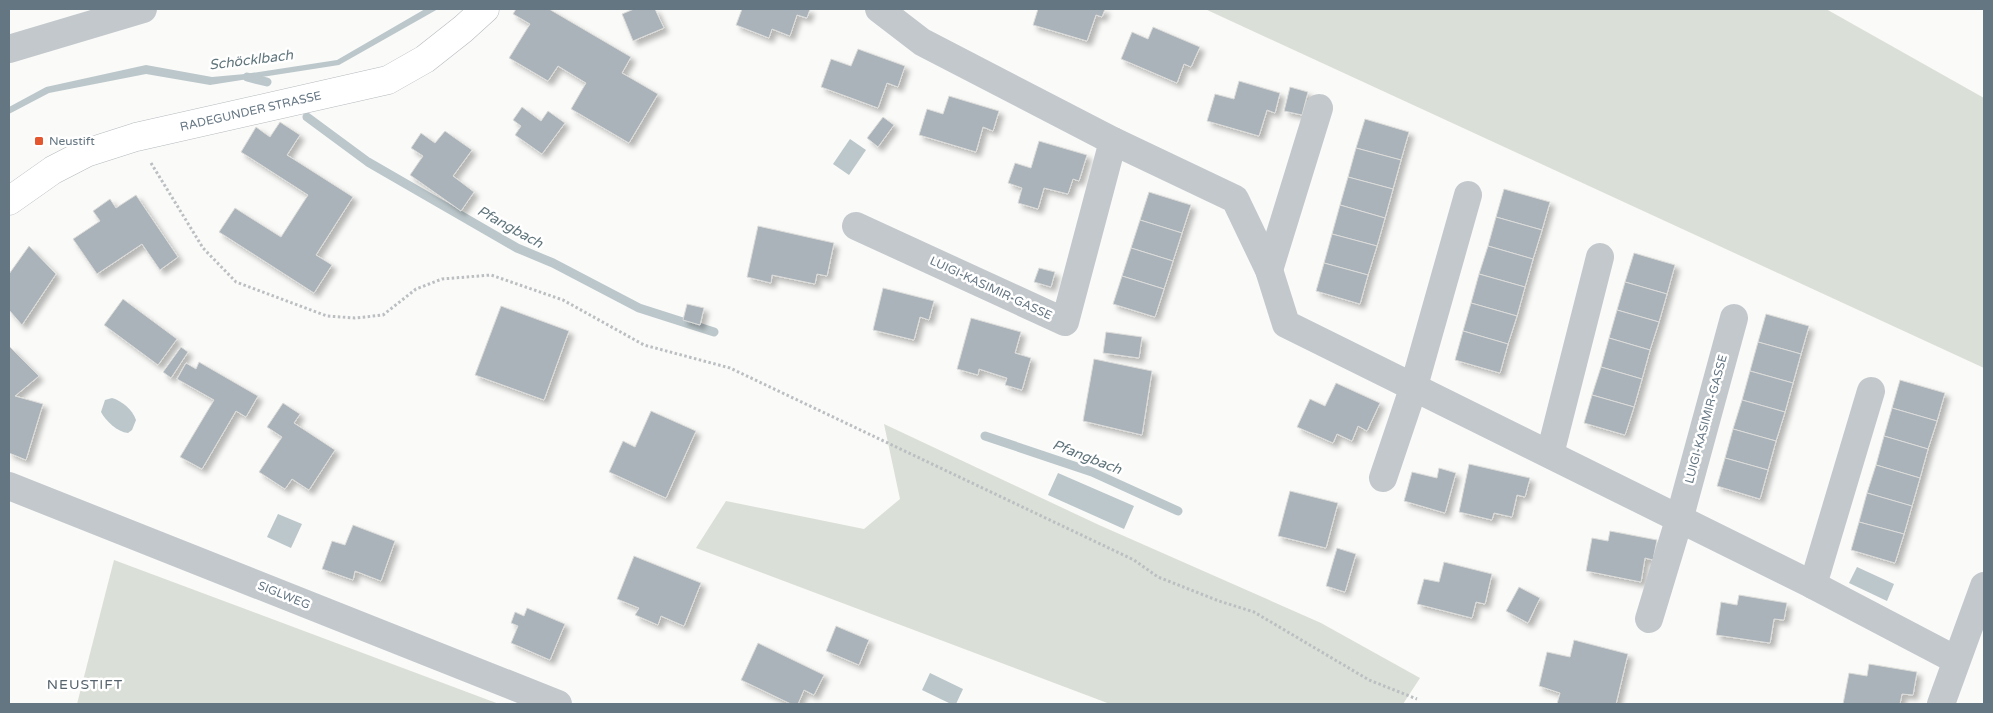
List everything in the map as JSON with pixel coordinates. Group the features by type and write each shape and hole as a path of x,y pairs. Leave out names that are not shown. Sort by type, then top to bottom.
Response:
{"main road":[{"name":"RADEGUNDER STRASSE","path":"9,201 54,170 86,153 136,137 388,80 425,59 464,29 484,9"}],"street":[{"path":"9,49 143,9"},
{"path":"879,9 922,42 1113,141 1235,198 1269,270 1286,324 1813,585 1956,660"},
{"path":"1269,270 1319,108"},
{"name":"LUIGI-KASIMIR-GASSE","path":"856,226 1065,322 1113,141"},
{"path":"1383,478 1414,386 1468,195"},
{"path":"1550,454 1600,257"},
{"name":"LUIGI-KASIMIR-GASSE","path":"1649,618 1679,520 1734,318"},
{"path":"1813,585 1871,391"},
{"name":"SIGLWEG","path":"9,486 558,704"},
{"path":"1940,704 1984,586"}],"path":[{"path":"136,137 203,248 236,282 327,316 355,318 383,315 416,289 442,279 491,275 563,300 644,345 730,368 1134,560 1158,577 1219,601 1254,612 1369,680 1417,699"}],"shaded area":[{"name":"Schöcklbach","path":"425,9 438,9 339,65 210,85 146,74 49,93 9,114 9,107 46,87 146,65 212,77 337,60"},
{"path":"1205,9 1826,9 1984,98 1984,368"},
{"path":"850,139 866,150 849,175 833,164"},
{"path":"112,398 126,406 136,420 132,430 128,433 112,426 101,412 105,400"},
{"path":"884,424 1099,525 1321,623 1420,678 1403,704 1110,704 696,548 726,501 864,529 900,499"},
{"path":"1058,473 1134,506 1124,529 1048,495"},
{"path":"278,514 302,524 291,548 267,537"},
{"path":"114,560 499,704 77,704"},
{"path":"1857,567 1894,584 1887,601 1849,583"},
{"path":"930,673 963,689 956,704 951,704 922,690"}],"building":[{"path":"516,9 549,9 631,57 622,73 658,94 629,143 571,109 586,83 558,66 548,81 509,58 530,24 513,14"},
{"path":"634,9 655,9 664,28 633,41 622,14"},
{"path":"742,9 810,9 807,18 797,15 790,36 772,29 769,38 736,25"},
{"path":"1038,9 1105,9 1102,17 1096,15 1087,41 1033,25"},
{"path":"1153,27 1200,47 1191,67 1184,64 1177,83 1121,59 1132,32 1148,39"},
{"path":"858,49 905,66 898,87 887,83 878,108 821,87 831,59 851,66"},
{"path":"1239,81 1280,93 1275,113 1267,110 1259,136 1207,121 1215,94 1234,99"},
{"path":"1290,87 1308,92 1302,115 1284,111"},
{"path":"949,96 999,111 993,131 983,127 976,152 919,135 927,109 943,114"},
{"path":"522,107 541,121 548,111 565,123 542,154 515,135 521,126 513,120"},
{"path":"883,117 894,125 878,147 867,138"},
{"path":"1365,119 1409,132 1401,160 1356,148"},
{"path":"280,122 300,135 287,155 353,197 316,255 332,265 314,293 219,232 235,208 281,237 308,195 241,152 256,127 270,137"},
{"path":"445,131 472,150 453,176 474,192 461,211 410,175 423,156 411,148 421,133 435,143"},
{"path":"1039,141 1087,155 1079,181 1073,179 1068,194 1044,188 1038,209 1018,203 1022,188 1008,183 1015,163 1031,168"},
{"path":"1356,148 1401,160 1393,189 1348,177"},
{"path":"1348,177 1393,189 1385,218 1340,205"},
{"path":"1504,189 1550,202 1542,230 1496,217"},
{"path":"1149,192 1191,205 1182,233 1140,220"},
{"path":"136,195 178,257 160,270 142,244 97,274 73,239 100,221 93,211 110,199 116,208"},
{"path":"1340,205 1385,218 1377,246 1332,234"},
{"path":"1496,217 1542,230 1533,259 1488,246"},
{"path":"1140,220 1182,233 1173,261 1131,248"},
{"path":"758,226 834,243 827,276 817,274 815,284 772,275 771,283 747,277"},
{"path":"1332,234 1377,246 1368,275 1324,263"},
{"path":"29,246 56,274 22,325 9,310 9,274"},
{"path":"1488,246 1533,259 1525,287 1479,274"},
{"path":"1131,248 1173,261 1164,289 1122,276"},
{"path":"1634,253 1675,265 1667,294 1625,282"},
{"path":"1324,263 1368,275 1360,304 1316,291"},
{"path":"1039,268 1055,272 1051,287 1034,282"},
{"path":"1479,274 1525,287 1517,316 1471,303"},
{"path":"1122,276 1164,289 1155,317 1113,304"},
{"path":"1625,282 1667,294 1659,322 1617,310"},
{"path":"883,288 934,301 929,320 920,317 914,340 873,330"},
{"path":"123,299 177,339 158,365 104,325"},
{"path":"1471,303 1517,316 1508,344 1463,331"},
{"path":"687,304 704,308 700,325 683,320"},
{"path":"501,306 569,331 544,400 475,375"},
{"path":"1617,310 1659,322 1650,350 1609,338"},
{"path":"1766,314 1809,326 1801,354 1758,342"},
{"path":"971,318 1021,332 1015,353 1031,358 1022,390 1005,385 1007,378 979,369 978,375 957,369"},
{"path":"1463,331 1508,344 1500,373 1455,360"},
{"path":"1106,332 1142,337 1139,358 1103,353"},
{"path":"1609,338 1650,350 1642,379 1601,367"},
{"path":"1758,342 1801,354 1793,383 1750,371"},
{"path":"9,346 39,376 15,396 43,404 26,460 9,453"},
{"path":"181,347 188,352 171,378 163,372"},
{"path":"1094,359 1152,371 1142,435 1083,421"},
{"path":"199,362 258,396 246,417 236,411 202,469 180,457 214,400 177,379 186,363 196,369"},
{"path":"1601,367 1642,379 1634,407 1592,395"},
{"path":"1750,371 1793,383 1785,412 1742,400"},
{"path":"1900,380 1945,393 1937,421 1892,408"},
{"path":"1336,383 1380,403 1367,431 1358,426 1352,441 1337,434 1333,443 1297,427 1310,399 1325,406"},
{"path":"1592,395 1634,407 1625,435 1584,423"},
{"path":"1742,400 1785,412 1776,441 1733,429"},
{"path":"283,403 300,414 294,423 335,450 309,490 292,479 285,489 259,472 282,437 267,427"},
{"path":"1892,408 1937,421 1928,449 1884,436"},
{"path":"651,411 696,431 666,498 609,472 623,441 635,447"},
{"path":"1733,429 1776,441 1768,470 1725,458"},
{"path":"1884,436 1928,449 1920,478 1876,465"},
{"path":"1725,458 1768,470 1760,499 1717,486"},
{"path":"1469,464 1530,478 1525,497 1517,495 1512,517 1494,513 1492,520 1459,512"},
{"path":"1876,465 1920,478 1912,506 1867,493"},
{"path":"1439,468 1456,473 1445,513 1404,501 1412,472 1437,478"},
{"path":"1290,491 1338,503 1326,548 1278,536"},
{"path":"1867,493 1912,506 1904,534 1859,522"},
{"path":"1859,522 1904,534 1895,563 1851,550"},
{"path":"353,525 395,541 381,581 355,571 353,580 322,569 332,541 345,545"},
{"path":"1610,531 1657,540 1653,560 1645,558 1641,582 1586,571 1592,538 1608,541"},
{"path":"1337,548 1356,554 1345,592 1326,586"},
{"path":"634,556 701,583 684,626 661,616 658,625 635,615 639,608 617,599"},
{"path":"1444,562 1492,574 1485,604 1476,602 1472,618 1417,604 1424,579 1439,582"},
{"path":"1519,587 1540,598 1528,623 1506,611"},
{"path":"1739,595 1787,603 1784,620 1774,619 1770,643 1716,635 1721,602 1737,605"},
{"path":"527,608 565,624 550,660 511,643 518,626 511,623 515,612 524,616"},
{"path":"836,626 869,640 859,665 826,651"},
{"path":"1574,640 1628,654 1616,704 1557,704 1560,693 1539,686 1547,652 1570,657"},
{"path":"758,643 824,675 814,695 804,690 798,704 791,704 741,680"},
{"path":"1869,664 1917,672 1913,695 1902,694 1900,704 1843,704 1849,673 1867,676"}],"waterway":[{"name":"Pfangbach","path":"247,77 267,82"},
{"name":"Pfangbach","path":"307,117 368,162 517,248 553,263 639,308 714,332"},
{"name":"Pfangbach","path":"985,436 1092,472 1178,511"}],"place":[{"name":"Neustift","path":"39,141"}],"district":[{"name":"NEUSTIFT","path":"85,684"}]}
